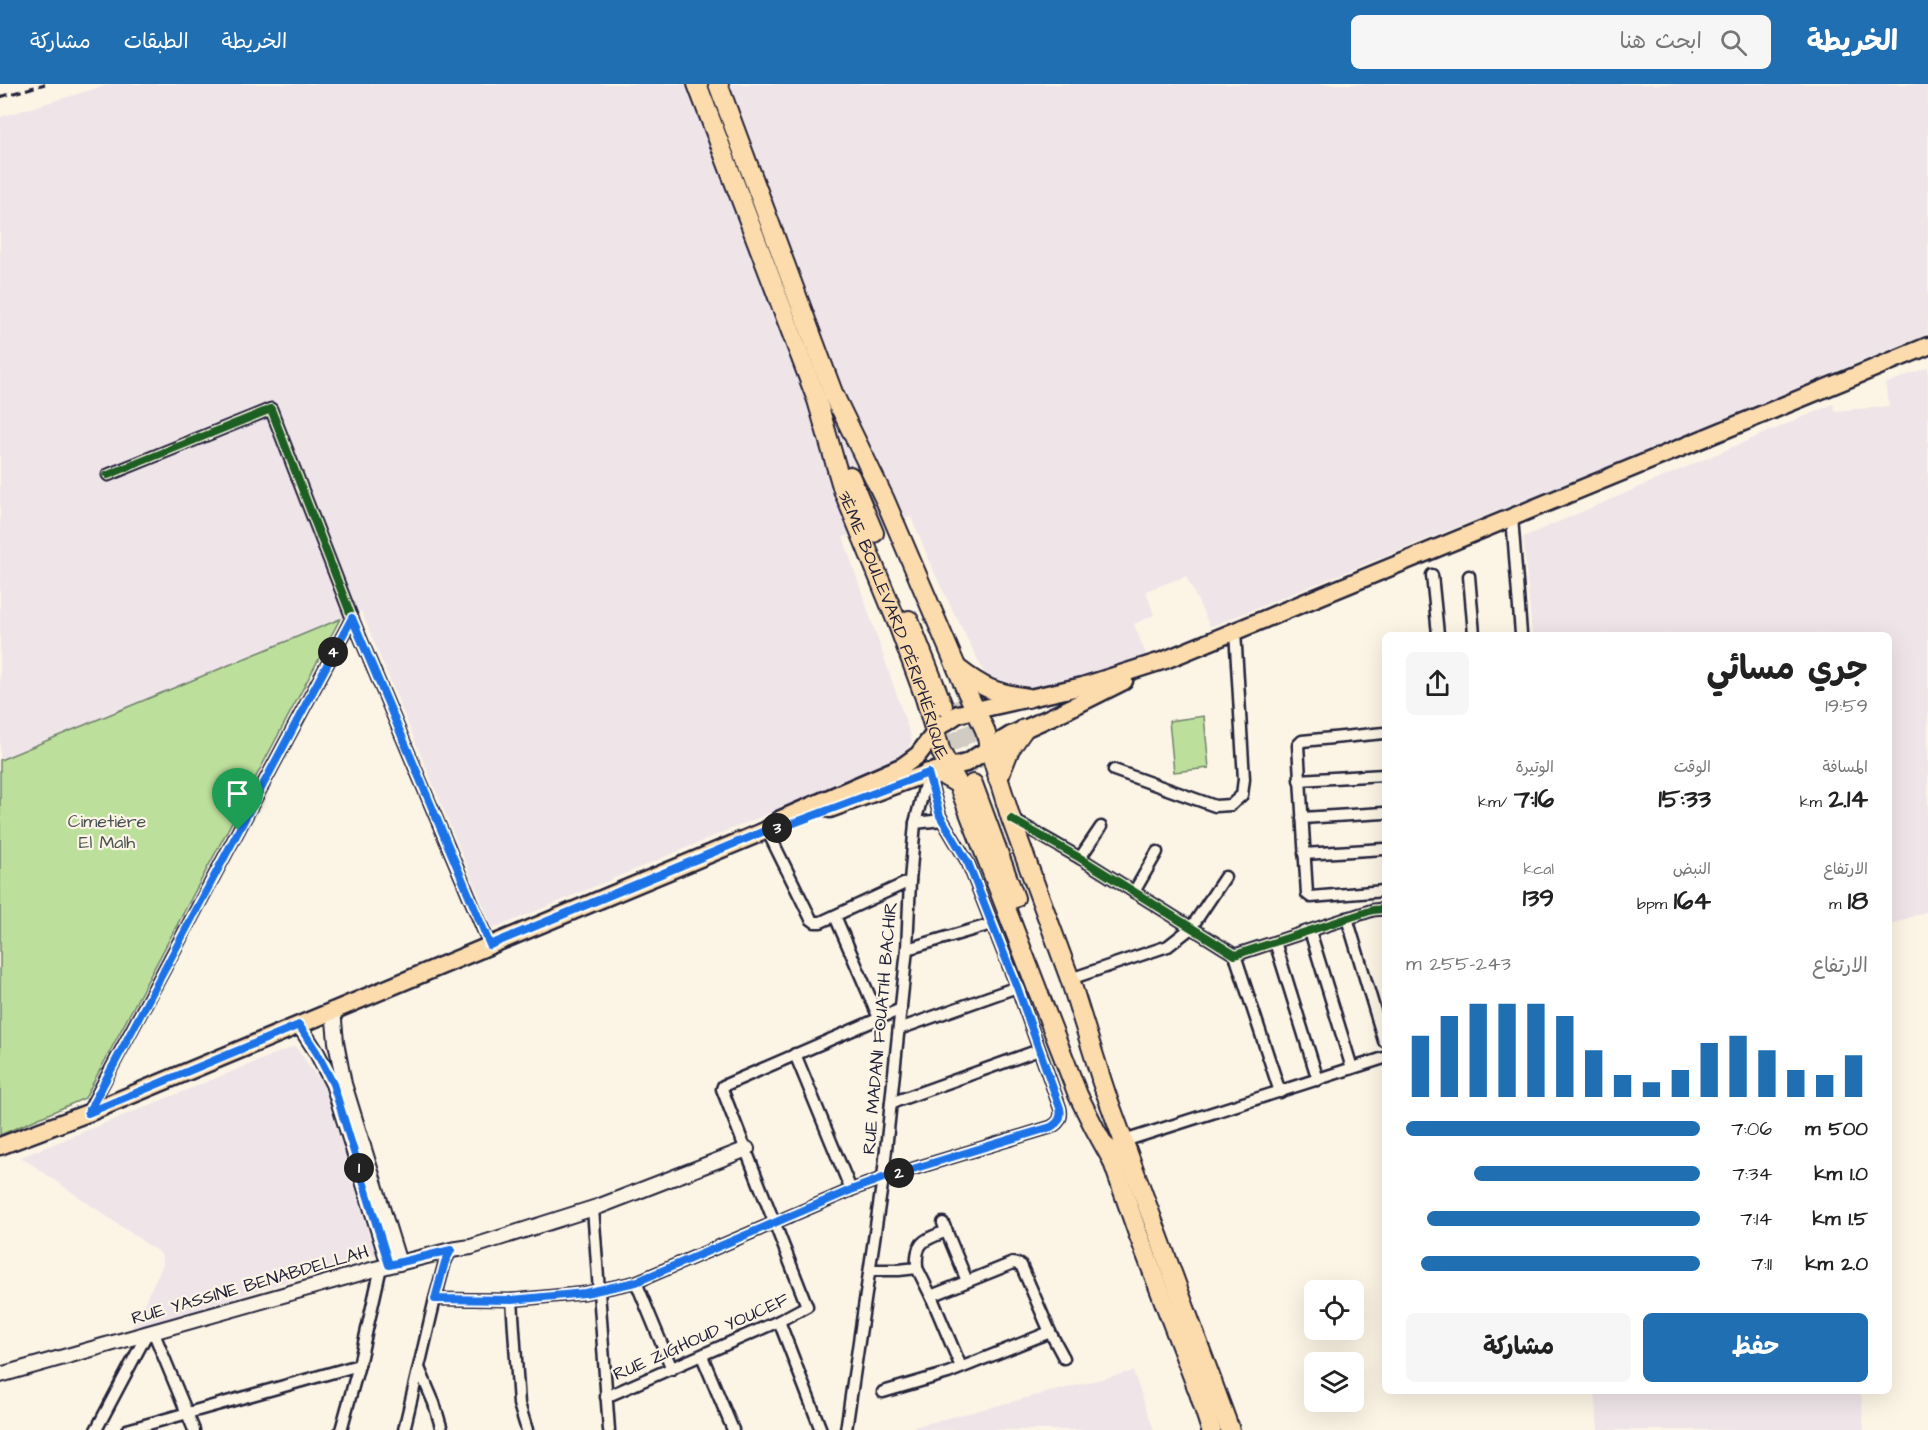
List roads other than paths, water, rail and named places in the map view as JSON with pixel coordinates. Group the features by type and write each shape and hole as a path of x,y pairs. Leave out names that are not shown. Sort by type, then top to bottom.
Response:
{"highway":[{"name":"3ÈME BOULEVARD PÉRIPHÉRIQUE","path":"697,84 825,398 836,494 897,622 925,698 940,752 973,778 1062,1056 1095,1129 1111,1158 1199,1393 1209,1430"},
{"path":"718,84 861,499 950,703"},
{"path":"825,398 885,500 985,730 990,748 973,778"},
{"path":"956,667 976,683 994,692 1028,698"},
{"path":"928,773 973,778 1005,758 1024,729"},
{"path":"973,778 1011,819 1070,979 1105,1091"},
{"path":"973,778 1105,1091 1230,1430"}],"main road":[{"path":"973,778 973,759 990,748 1165,660 1928,346"},
{"path":"767,830 781,819 903,766 918,754 952,717 975,709 1083,686 1165,660"},
{"path":"0,1146 88,1113 767,830 783,827 928,773"}],"street":[{"path":"108,475 271,409 352,618 490,945"},
{"path":"1512,517 1521,632"},
{"path":"1432,575 1438,632"},
{"path":"1469,576 1474,632"},
{"path":"88,1113 352,618"},
{"path":"1114,770 1215,806 1231,805 1242,795 1244,778 1235,631"},
{"path":"1382,733 1300,742 1299,780 1308,896 1382,891"},
{"path":"435,1299 512,1300 585,1293 636,1282 883,1178 1055,1125 1061,1112 1017,987 965,857 942,820 928,773"},
{"name":"RUE MADANI FOUATIH BACHIR","path":"846,1430 883,1178 907,949 915,823 928,773"},
{"path":"1299,780 1382,775"},
{"path":"1302,818 1382,813"},
{"path":"1011,819 1080,858 1235,955 1280,1092"},
{"path":"915,823 942,820"},
{"path":"1080,858 1101,827"},
{"path":"767,830 811,919 815,922 835,916 910,881"},
{"path":"1304,854 1382,849"},
{"path":"1134,892 1157,852"},
{"path":"1070,979 1168,946 1191,928 1225,877"},
{"path":"1235,955 1347,918 1382,909"},
{"path":"835,916 879,1018"},
{"path":"1347,918 1382,1034"},
{"path":"907,949 992,924"},
{"path":"1310,931 1352,1068"},
{"path":"1275,942 1318,1080"},
{"path":"899,1029 1017,987"},
{"path":"775,1223 722,1089 723,1086 901,1009"},
{"path":"333,1010 344,1084 390,1265 341,1430"},
{"path":"299,1025 333,1084 390,1265"},
{"path":"891,1103 1039,1050"},
{"path":"795,1054 851,1190"},
{"path":"1124,1141 1382,1059"},
{"name":"RUE YASSINE BENABDELLAH","path":"0,1375 390,1265 471,1247 593,1208 747,1149"},
{"path":"593,1208 609,1430"},
{"name":"RUE ZIGHOUD YOUCEF","path":"606,1397 702,1356 807,1306 775,1223"},
{"path":"961,1367 931,1296 916,1268 918,1247 924,1239 945,1227 967,1281"},
{"path":"404,1430 435,1299 445,1262 451,1250"},
{"path":"931,1296 1013,1263 1021,1265 1064,1358"},
{"path":"870,1270 916,1268"},
{"path":"636,1282 672,1369"},
{"path":"512,1300 519,1404 526,1430"},
{"path":"779,1321 821,1430"},
{"path":"150,1332 194,1430"},
{"path":"96,1430 150,1332"},
{"path":"883,1392 961,1367 1050,1332"},
{"path":"702,1356 733,1430"},
{"path":"127,1430 359,1365"},
{"path":"419,1368 434,1403 442,1430"}],"tunnel":[{"path":"957,700 987,776"},
{"path":"943,707 973,784"}],"railway":[{"path":"0,97 45,84"}],"park label":[{"name":"Cimetière El Malh","path":"107,831"}]}
